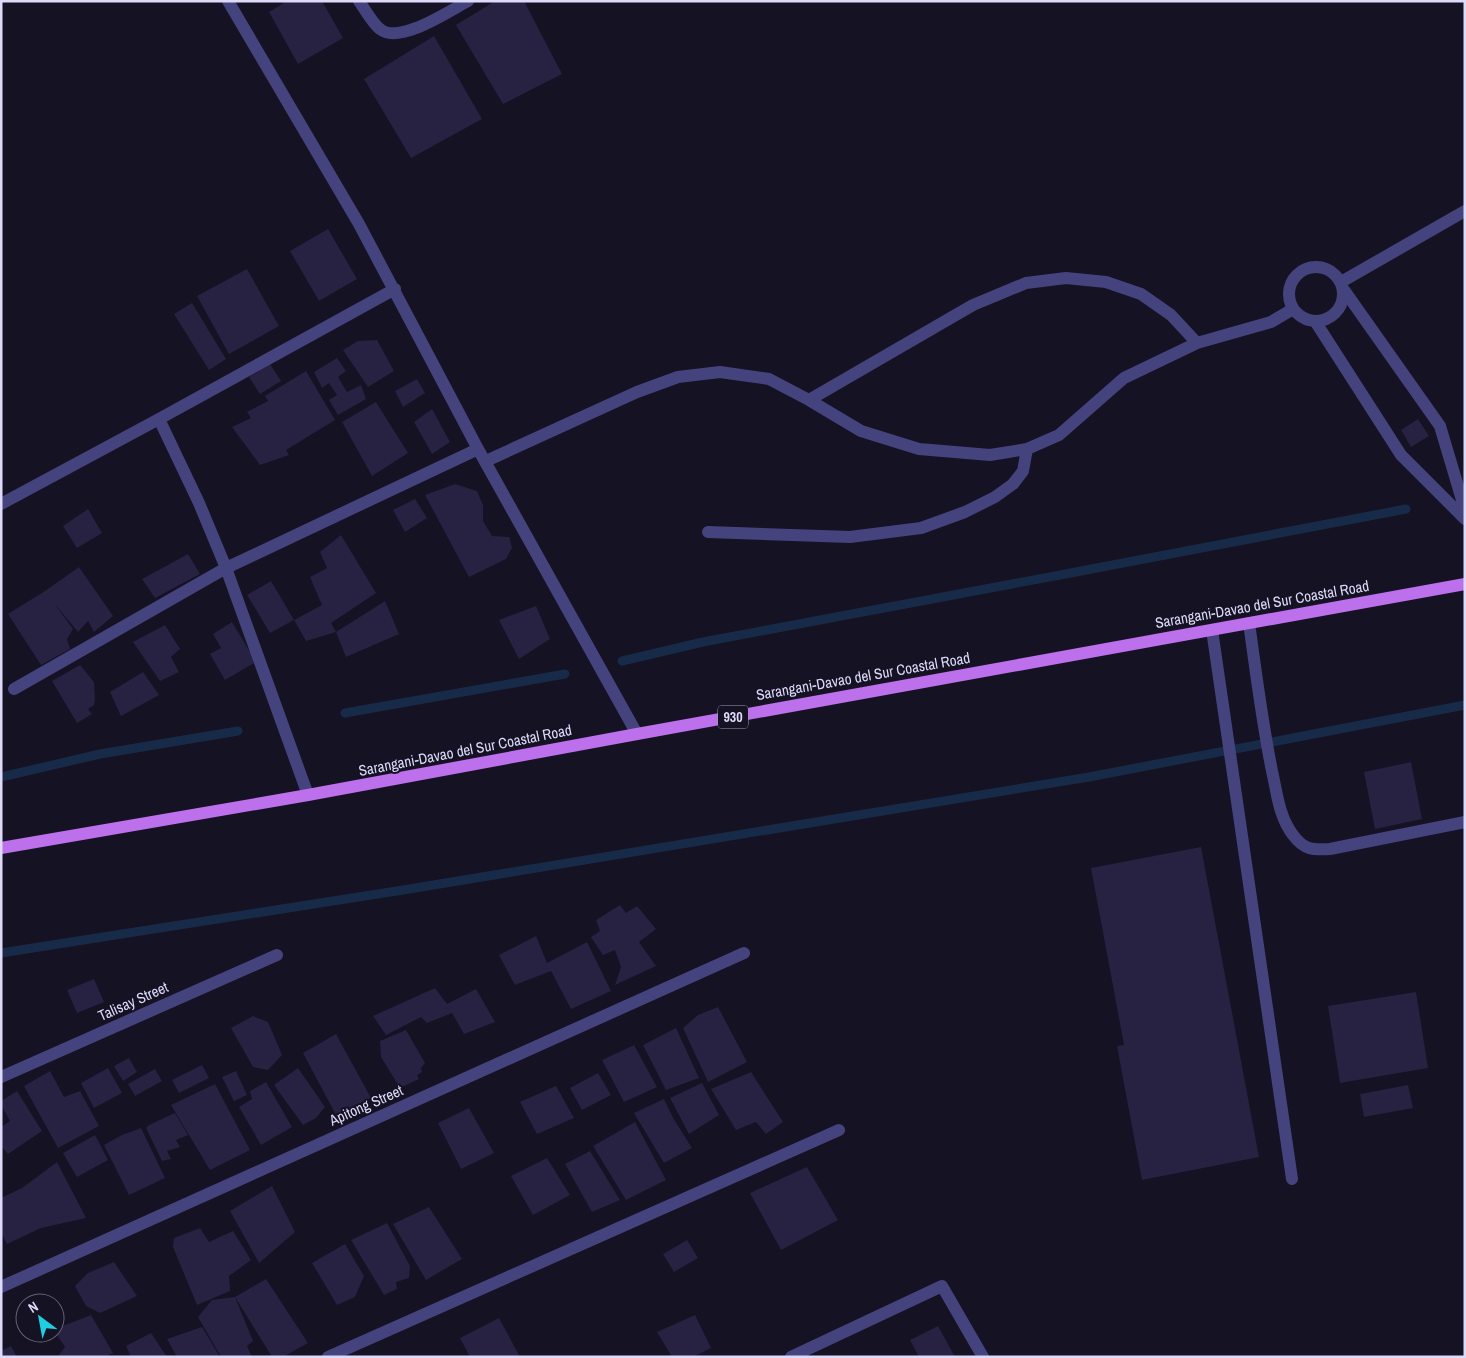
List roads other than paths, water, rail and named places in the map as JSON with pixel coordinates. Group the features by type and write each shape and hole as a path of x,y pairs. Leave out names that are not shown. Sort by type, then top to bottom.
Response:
{"main road":[{"name":"Sarangani-Davao del Sur Coastal Road","path":"1,848 308,795 1465,584"}],"street":[{"path":"228,1 359,224 478,448 637,734"},
{"path":"359,1 380,29 392,34 412,31 468,1"},
{"path":"1342,286 1465,211"},
{"path":"1342,286 1342,302 1336,312 1327,319 1315,321 1305,319 1293,309 1289,298 1290,286 1296,276 1305,268 1317,266 1334,272 1440,426 1465,510"},
{"path":"809,400 973,306 1026,283 1066,278 1106,282 1141,294 1171,315 1197,343"},
{"path":"1,504 395,289"},
{"path":"486,461 637,392 678,377 720,372 770,379 861,431 919,449 990,455 1028,449 1059,436 1124,378 1197,343 1271,322 1293,309"},
{"path":"1315,321 1401,454 1465,519"},
{"path":"159,419 199,503 226,568 308,795"},
{"path":"14,689 226,568 478,448"},
{"path":"708,532 850,537 921,528 965,512 995,497 1013,484 1023,471 1028,449"},
{"path":"1248,623 1264,726 1280,810 1294,837 1305,846 1315,850 1330,849 1465,822"},
{"path":"1212,630 1292,1179"},
{"name":"Apitong Street","path":"1,1287 744,953"},
{"name":"Talisay Street","path":"1,1076 278,954"},
{"path":"328,1357 839,1130"},
{"path":"791,1357 942,1286 983,1357"}],"waterway":[{"path":"622,661 703,642 1406,509"},
{"path":"345,713 565,674"},
{"path":"1,953 403,890 1089,777 1465,705"},
{"path":"1,777 100,754 238,731"}]}
